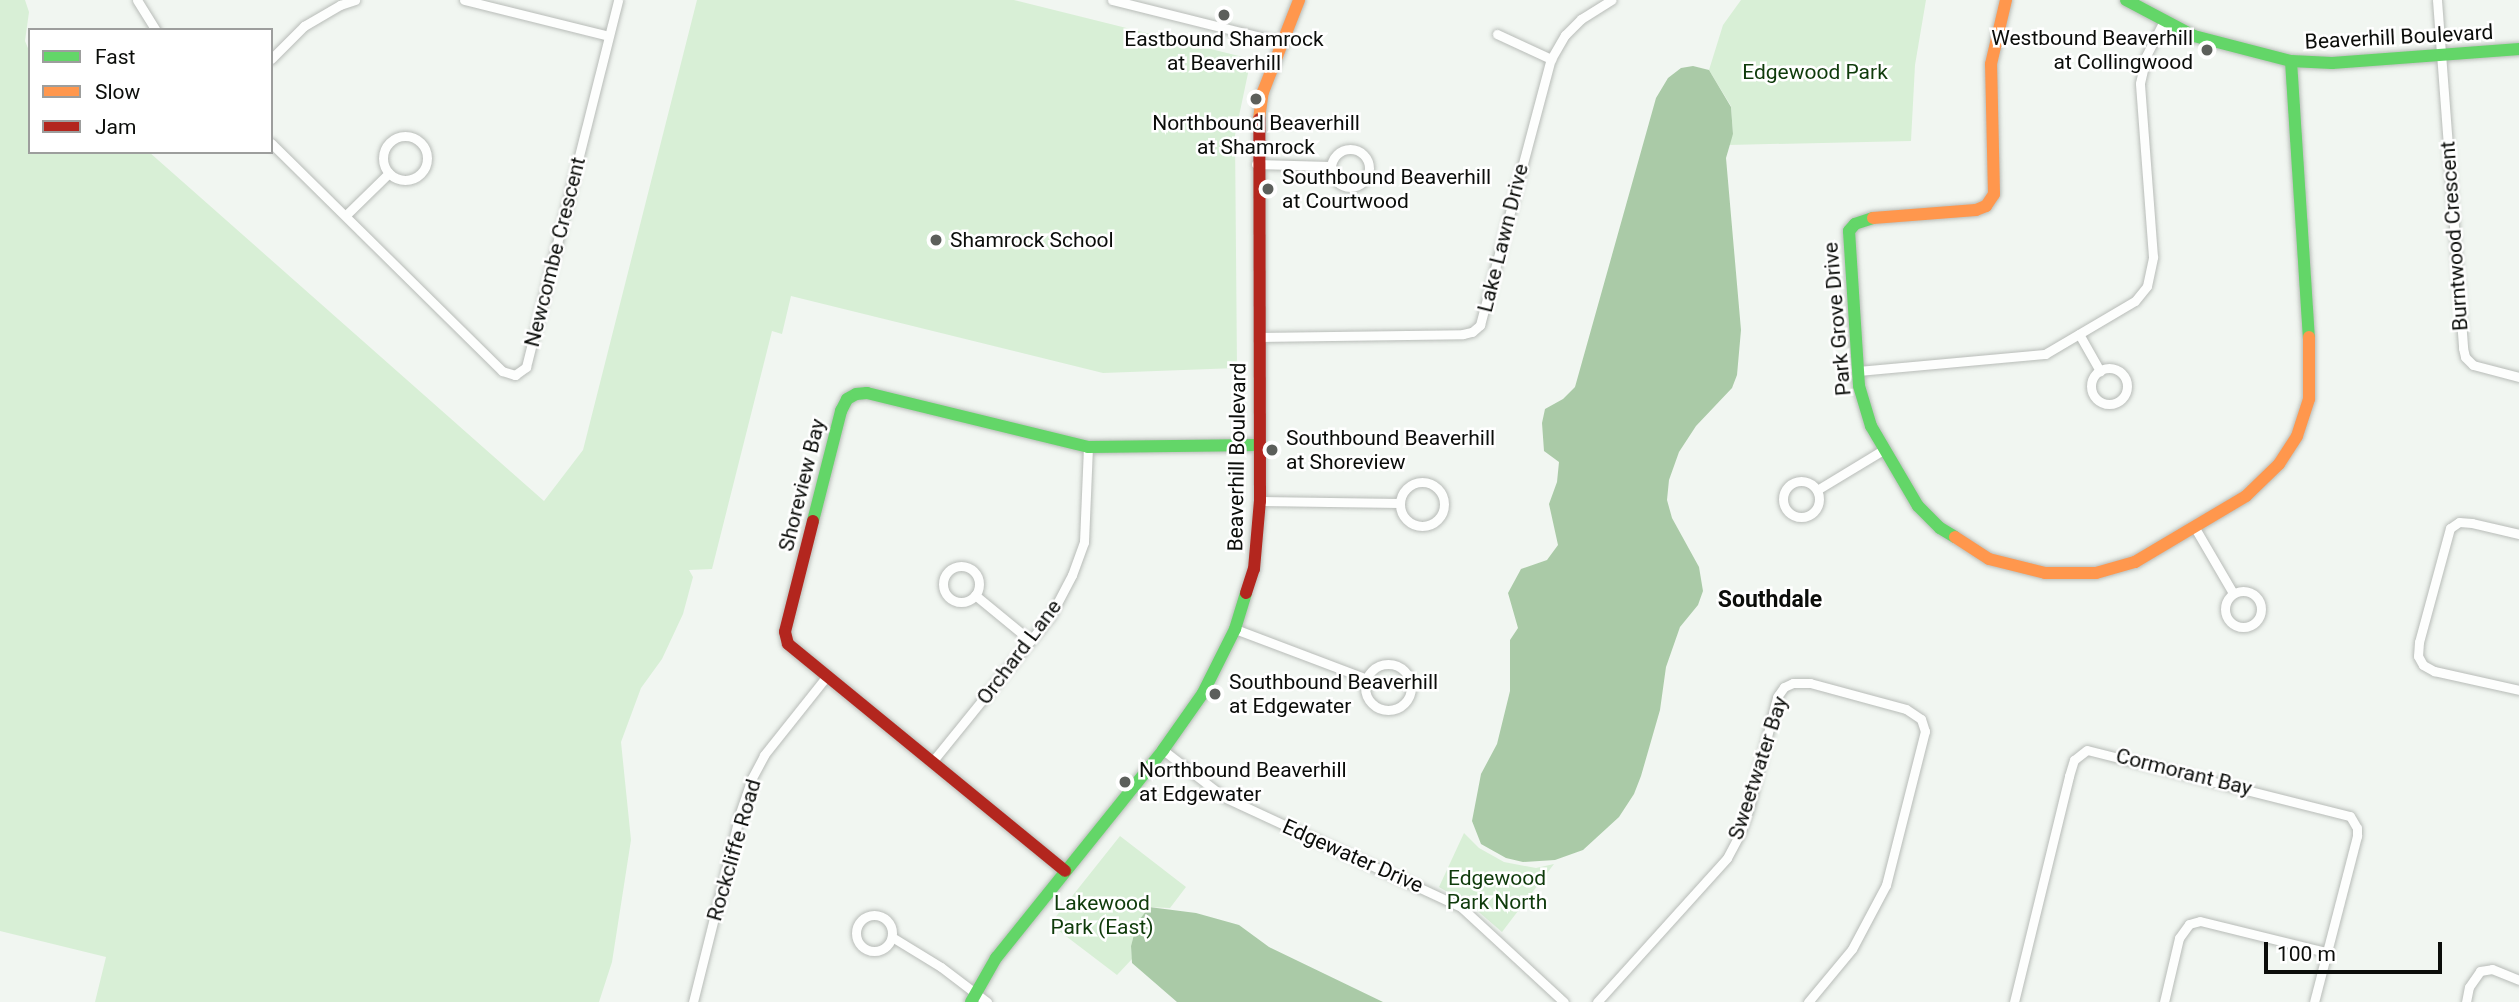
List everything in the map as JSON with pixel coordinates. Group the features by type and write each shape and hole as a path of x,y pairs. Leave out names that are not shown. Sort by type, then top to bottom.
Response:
{"street":[{"path":"137,0 155,28"},
{"path":"273,57 304,26 340,5 355,0"},
{"path":"464,0 608,36"},
{"name":"Newcombe Crescent","path":"273,145 502,371 515,374 526,367 618,0"},
{"path":"1112,0 1280,42"},
{"name":"Beaverhill Boulevard","path":"973,997 996,958 1164,750 1203,693 1235,629 1254,569 1260,501 1256,164 1263,92 1280,42 1299,0"},
{"name":"Lake Lawn Drive","path":"1258,337 1463,334 1472,332 1480,325 1551,59 1565,35 1581,19 1612,0"},
{"name":"Park Grove Drive","path":"2006,0 1991,64 1994,194 1986,206 1976,211 1865,219 1854,224 1849,231 1848,244 1861,397 1883,450 1919,506 1940,528 1989,559 2020,568 2069,575 2096,573 2136,562 2246,496 2279,464 2297,436 2309,399 2311,375 2291,61"},
{"name":"Beaverhill Boulevard","path":"2126,0 2194,36 2232,48 2291,61 2332,63 2519,50"},
{"path":"2437,0 2441,56"},
{"path":"1857,371 2045,354 2135,300 2147,286 2152,272 2140,83 2146,56 2164,21"},
{"path":"1497,34 1551,59"},
{"name":"Burntwood Crescent","path":"2441,56 2465,357 2483,369 2519,377"},
{"path":"407,136 420,142 427,161 421,173 401,180 389,173 385,167 384,153 392,140 407,136"},
{"path":"1353,149 1364,155 1369,167 1365,179 1349,187 1333,178 1330,166 1340,151 1353,149"},
{"path":"1256,164 1330,166"},
{"path":"346,215 389,173"},
{"path":"2079,334 2100,371"},
{"path":"2117,370 2126,378 2127,390 2121,400 2110,405 2095,397 2092,380 2100,371 2117,370"},
{"name":"Shoreview Bay","path":"1065,871 793,650 785,632 841,411 847,399 856,394 867,393 1088,447 1260,445"},
{"name":"Orchard Lane","path":"932,762 1051,615 1072,575 1084,542 1088,447"},
{"path":"1816,490 1883,450"},
{"path":"1794,481 1807,482 1816,490 1818,506 1810,515 1798,517 1784,508 1782,495 1794,481"},
{"path":"1419,482 1434,485 1443,498 1444,505 1439,518 1420,526 1408,521 1399,503 1405,489 1419,482"},
{"path":"1260,501 1399,503"},
{"path":"2519,534 2472,523 2459,522 2450,528 2419,642 2418,656 2423,665 2434,671 2519,690"},
{"path":"2195,528 2233,593"},
{"path":"953,567 971,569 979,584 975,595 965,601 953,600 943,587 945,575 953,567"},
{"path":"2245,590 2256,595 2262,612 2256,622 2239,627 2228,620 2225,608 2233,593 2245,590"},
{"path":"975,595 1031,641"},
{"path":"1235,629 1367,679"},
{"path":"1379,666 1397,666 1409,678 1410,695 1398,708 1380,708 1367,696 1367,679 1379,666"},
{"name":"Rockcliffe Road","path":"693,1002 752,778 764,755 826,677"},
{"name":"Sweetwater Bay","path":"1597,1002 1727,858 1740,834 1749,808 1777,697 1784,687 1793,683 1810,683 1906,709 1921,719 1925,731 1886,885 1852,949 1808,1002"},
{"name":"Edgewater Drive","path":"1164,750 1224,797 1461,907 1564,1002"},
{"name":"Cormorant Bay","path":"2014,1002 2069,776 2074,760 2087,750 2350,816 2357,828 2357,836 2314,1002"},
{"path":"892,937 886,948 867,951 858,942 856,930 866,917 877,915 888,921 892,937 941,967 973,997 987,1002"},
{"path":"2164,1002 2179,938 2189,924 2200,921 2326,952"},
{"path":"2466,1002 2473,978 2480,971 2492,969 2519,980"}],"green space":[{"path":"0,0 25,0 29,12 25,41 28,48 28,154 151,154 544,501 583,450 697,0 1014,0 1251,59 1235,135 1237,368 1103,373 791,296 782,334 772,331 712,569 689,570 693,577 683,614 662,659 641,688 621,742 631,840 612,962 599,1002 95,1002 106,957 0,931"},
{"name":"Edgewood Park","path":"1741,0 1926,0 1915,65 1911,141 1728,145 1733,134 1731,106 1709,70 1723,25"},
{"name":"Edgewood Park North","path":"1464,833 1479,848 1504,862 1536,868 1554,864 1502,932 1473,907 1439,887"},
{"name":"Lakewood Park (East)","path":"1120,836 1186,887 1170,908 1149,907 1137,923 1131,946 1132,959 1117,975 1050,924"}],"shaded area":[{"path":"1693,66 1709,70 1731,107 1733,134 1726,158 1741,330 1737,375 1732,388 1696,426 1679,452 1669,480 1667,500 1672,518 1699,567 1703,591 1698,605 1680,627 1666,667 1660,710 1641,776 1634,794 1619,817 1583,850 1555,860 1523,862 1506,858 1481,844 1472,821 1481,774 1497,744 1510,691 1510,640 1518,628 1508,593 1521,569 1547,560 1558,545 1549,504 1557,482 1559,462 1544,451 1542,423 1545,409 1563,399 1575,387 1656,98 1668,78 1681,68"},
{"path":"1149,907 1196,913 1239,925 1269,947 1383,1002 1177,1002 1132,963 1131,946 1137,923"}],"traffic: fast":[{"path":"2126,0 2194,36 2291,61 2332,63 2519,49"},
{"path":"2291,61 2309,337"},
{"path":"1873,218 1855,224 1849,231 1859,386 1871,426 1918,506 1940,528 1955,537"},
{"path":"813,521 841,411 847,399 856,394 867,393 1088,447 1260,445"},
{"path":"971,1002 996,958 1163,750 1203,693 1235,629 1246,593"}],"traffic: slow":[{"path":"1259,119 1263,92 1299,0"},
{"path":"1873,218 1976,210 1986,206 1994,194 1991,64 2006,0"},
{"path":"1955,537 1989,559 2045,573 2096,573 2135,562 2246,496 2279,464 2297,436 2309,399 2309,337"}],"traffic: jam":[{"path":"1246,593 1254,569 1260,501 1259,119"},
{"path":"813,521 785,632 788,644 1065,871"}],"place":[{"name":"Eastbound Shamrock at Beaverhill","path":"1224,15"},
{"name":"Westbound Beaverhill at Collingwood","path":"2207,50"},
{"name":"Northbound Beaverhill at Shamrock","path":"1256,99"},
{"name":"Southbound Beaverhill at Courtwood","path":"1268,189"},
{"name":"Shamrock School","path":"936,240"},
{"name":"Southbound Beaverhill at Shoreview","path":"1272,450"},
{"name":"Southbound Beaverhill at Edgewater","path":"1215,694"},
{"name":"Northbound Beaverhill at Edgewater","path":"1125,782"}],"district":[{"name":"Southdale","path":"1770,600"}]}
